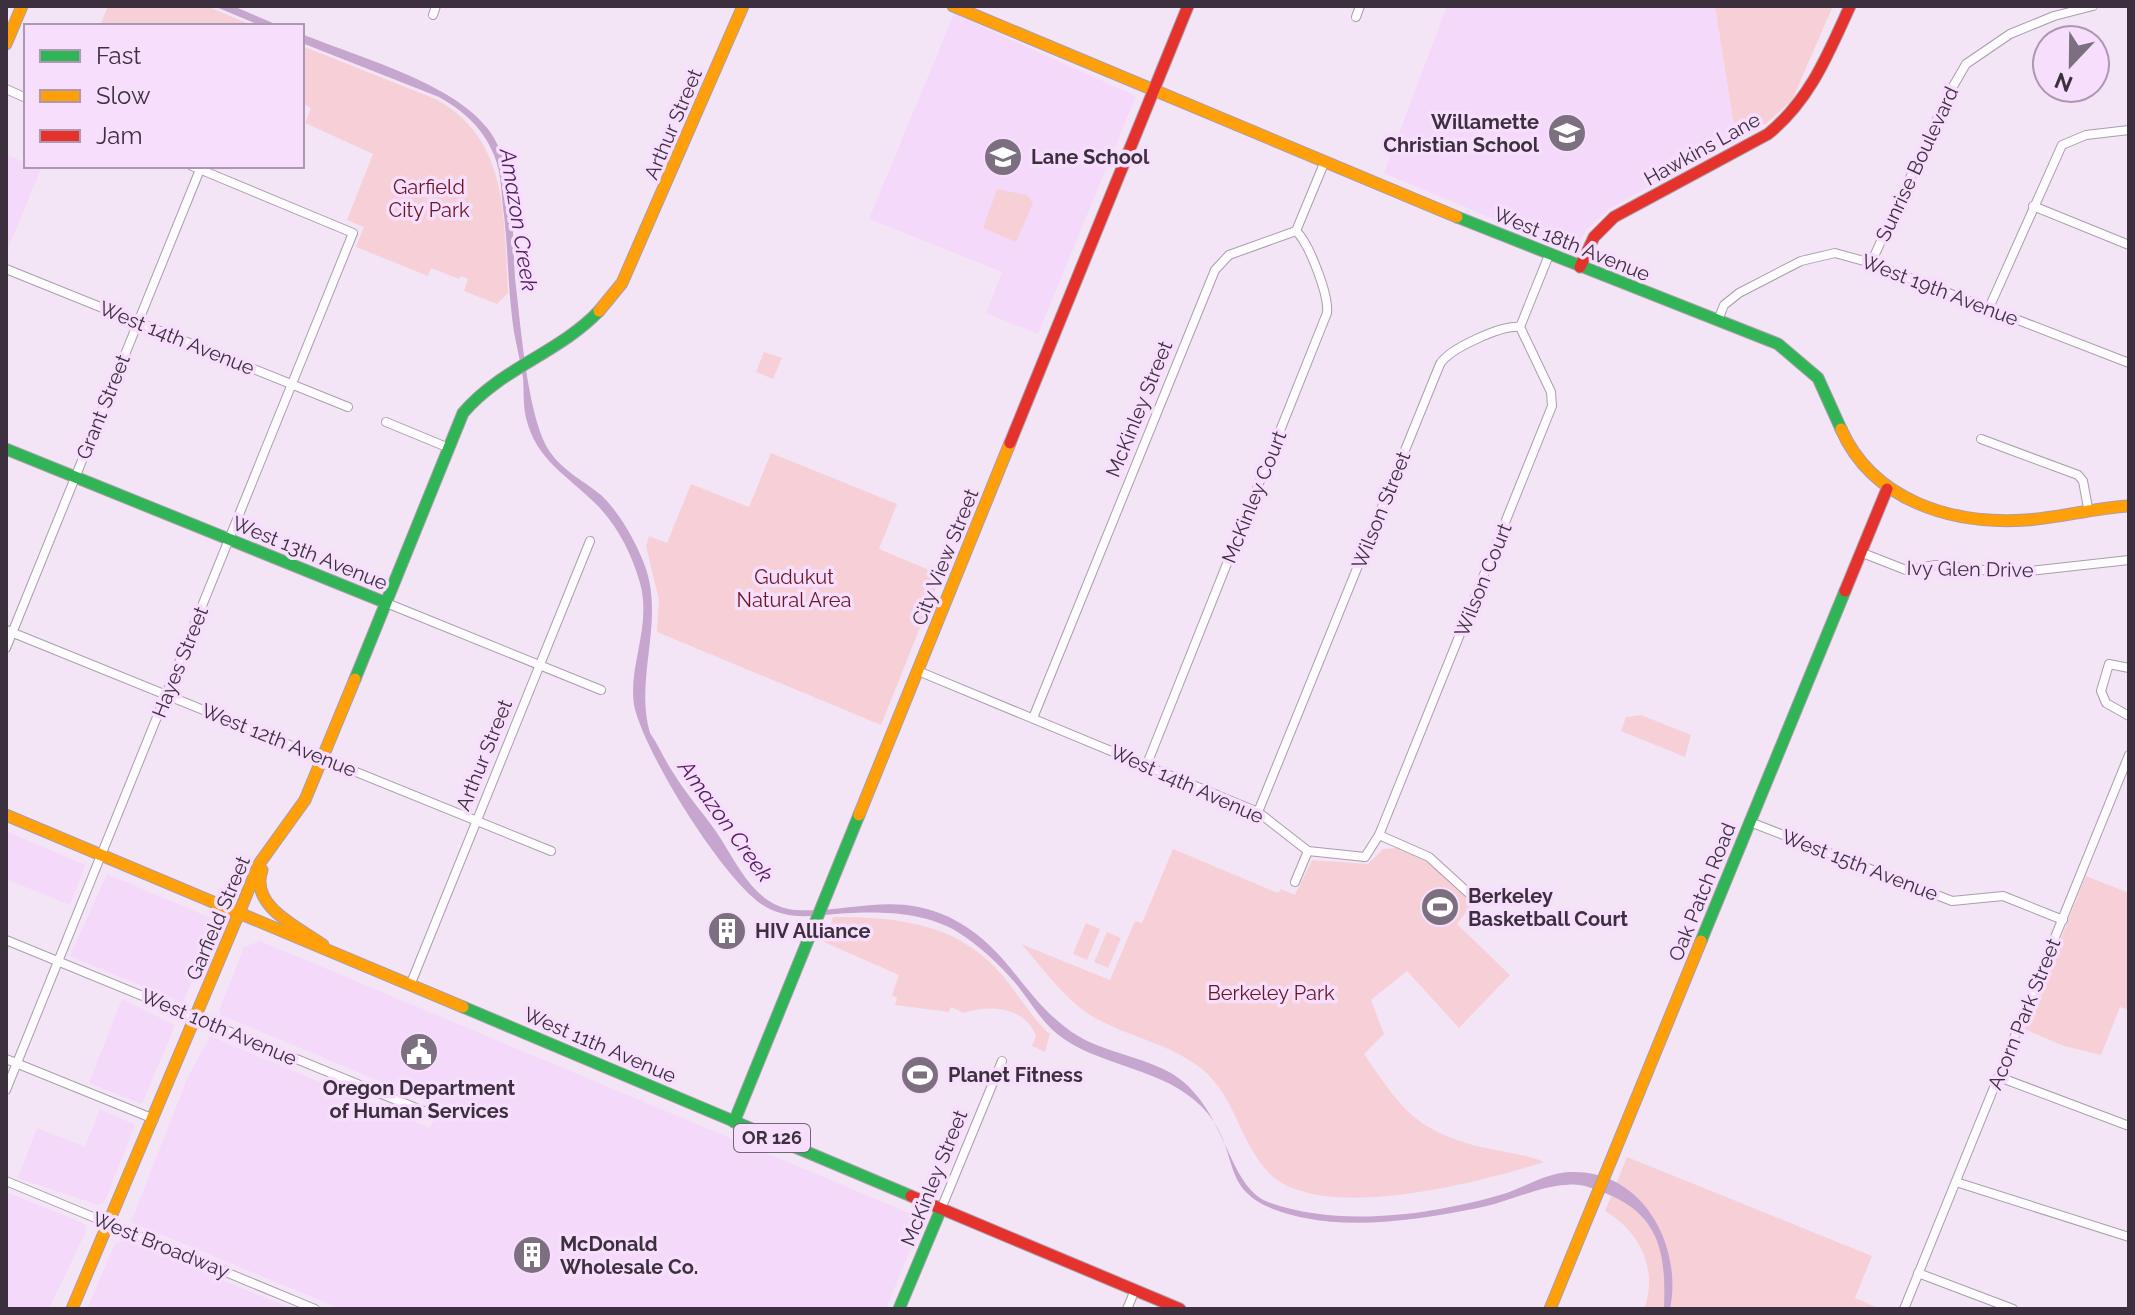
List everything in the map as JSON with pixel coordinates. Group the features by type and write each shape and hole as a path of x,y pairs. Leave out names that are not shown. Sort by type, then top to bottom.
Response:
{"main road":[{"path":"6,44 22,6"},
{"name":"Arthur Street","path":"495,380 557,346 601,310 622,283 743,6"},
{"name":"West 18th Avenue","path":"953,6 1549,255 1778,344 1808,366 1826,391 1856,458 1887,489 1934,510 1975,519 2028,520 2088,508 2129,506"},
{"name":"City View Street","path":"734,1122 1188,6"},
{"name":"Hawkins Lane","path":"1580,267 1594,237 1614,217 1768,134 1789,118 1813,85 1850,6"},
{"name":"Garfield Street","path":"72,1309 259,864 299,812 463,413 480,390 495,380"},
{"name":"West 13th Avenue","path":"6,449 384,602"},
{"name":"Oak Patch Road","path":"1550,1309 1887,489"},
{"name":"West 11th Avenue","path":"6,815 1180,1309"},
{"path":"271,847 258,881 260,895 269,906 323,946"},
{"name":"McKinley Street","path":"899,1309 941,1209"}],"street":[{"path":"1356,17 1360,6"},
{"name":"Sunrise Boulevard","path":"1871,263 1953,83 1966,64 2010,34 2054,16 2093,6"},
{"path":"1989,308 2062,145 2079,136 2129,130"},
{"path":"1296,231 1325,161"},
{"name":"Grant Street","path":"6,648 9,631 75,477 197,168"},
{"name":"Hayes Street","path":"6,1090 353,233 199,168"},
{"path":"2033,206 2129,245"},
{"name":"McKinley Street","path":"1033,718 1215,270 1229,255 1296,231"},
{"name":"McKinley Court","path":"1147,764 1327,313 1327,298 1303,240 1296,231"},
{"name":"West 19th Avenue","path":"1718,320 1724,305 1739,293 1801,261 1835,253 1871,263 2129,363"},
{"path":"1520,327 1549,255"},
{"name":"West 14th Avenue","path":"6,269 348,407"},
{"name":"Wilson Street","path":"1258,812 1440,364 1454,349 1508,327 1520,327"},
{"name":"Wilson Court","path":"1379,835 1552,406 1551,392 1526,333 1520,327"},
{"path":"386,422 449,448"},
{"path":"1981,439 2078,475 2088,508"},
{"name":"Arthur Street","path":"411,983 590,541"},
{"name":"Ivy Glen Drive","path":"1860,552 1906,570 1936,565 2011,573 2129,560"},
{"name":"West 13th Avenue","path":"384,602 601,690"},
{"name":"West 12th Avenue","path":"9,631 551,851"},
{"path":"2129,668 2107,665 2101,691 2106,703 2129,716"},
{"name":"West 14th Avenue","path":"918,671 1258,812 1308,851"},
{"name":"Acorn Park Street","path":"1904,1309 2129,755"},
{"name":"West 15th Avenue","path":"1750,822 1952,901 2003,896 2063,920"},
{"path":"1295,882 1308,851 1365,857 1379,835 1429,857 1475,899"},
{"name":"West 10th Avenue","path":"6,940 433,1115"},
{"path":"6,1059 154,1119"},
{"name":"McKinley Street","path":"941,1209 1002,1061"},
{"path":"1999,1077 2129,1126"},
{"name":"West Broadway","path":"6,1181 315,1309"},
{"path":"1956,1182 2129,1237"},
{"path":"1918,1273 2013,1309"},
{"path":"1127,1309 1135,1290"}],"shaded area":[{"path":"214,6 233,6 275,24 256,24"},
{"name":"Willamette Christian School","path":"1447,6 1715,6 1736,139 1610,208 1586,230 1575,250 1570,251 1384,173"},
{"name":"Lane School","path":"954,14 1136,96 1038,334 986,313 1002,272 869,219"},
{"path":"304,35 428,84 472,112 498,146 505,165 512,205 514,268 527,373 542,437 561,465 608,502 637,547 645,566 652,608 645,692 650,733 679,782 751,885 783,908 816,910 891,904 929,909 949,917 985,941 1065,1027 1089,1042 1169,1072 1188,1086 1215,1123 1201,1106 1170,1084 1098,1056 1057,1034 1004,970 956,931 928,919 898,914 801,916 775,911 749,894 709,846 653,753 634,705 634,676 642,630 643,599 628,551 604,512 554,466 531,433 525,413 523,378 513,325 497,162 490,145 472,121 439,97 304,44"},
{"path":"6,154 24,162 24,168 41,169 6,253"},
{"path":"6,831 85,865 70,905 6,879"},
{"path":"107,874 213,919 215,926 183,1003 70,956"},
{"path":"260,941 914,1215 919,1228 886,1309 341,1309 131,1222 187,1079 210,1036 430,1128 439,1106 221,1015 219,1011 244,947"},
{"path":"122,999 175,1025 142,1104 89,1083"},
{"path":"100,1109 135,1125 104,1203 98,1205 18,1178 37,1128 85,1147"},
{"path":"1224,1143 1254,1193 1268,1202 1324,1215 1415,1213 1500,1195 1561,1173 1596,1174 1618,1183 1637,1197 1652,1216 1663,1237 1670,1261 1670,1309 1664,1309 1661,1254 1649,1225 1624,1202 1596,1189 1577,1185 1556,1186 1489,1206 1414,1219 1369,1223 1326,1221 1274,1209 1254,1199 1234,1173"},
{"path":"6,1192 85,1224 86,1231 49,1309 6,1309"},
{"path":"124,1239 293,1309 87,1309 115,1244"}],"green space":[{"path":"108,6 206,6 249,24 101,24"},
{"path":"1715,6 1833,6 1792,100 1767,123 1736,139"},
{"name":"Garfield City Park","path":"304,47 433,98 458,114 476,134 498,182 503,208 508,293 497,304 464,291 468,279 461,276 459,279 431,268 428,276 356,247 364,227 347,220 373,154 305,123 311,108 304,104"},
{"path":"997,189 1027,195 1033,203 1016,242 983,228"},
{"path":"764,352 782,358 773,379 756,372"},
{"name":"Gudukut Natural Area","path":"771,453 897,504 879,549 941,575 881,725 657,632 659,600 646,546 649,536 667,543 691,484 749,507"},
{"path":"1641,715 1691,735 1685,757 1621,731 1626,717"},
{"name":"Berkeley Park","path":"1396,848 1430,863 1472,904 1457,924 1510,975 1459,1028 1407,971 1371,1000 1384,1034 1364,1054 1410,1113 1437,1132 1477,1146 1544,1162 1443,1188 1402,1194 1362,1198 1324,1196 1292,1188 1268,1172 1258,1160 1223,1093 1203,1070 1179,1054 1088,1013 1067,996 1021,944 1110,980 1135,921 1142,923 1173,849 1278,893 1281,889 1295,895 1312,860 1368,864 1383,849"},
{"path":"2086,876 2129,893 2129,1010 2120,1007 2101,1055 2064,1046 2024,1029"},
{"path":"833,917 904,922 947,934 967,944 1003,976 1050,1034 1045,1052 1032,1046 1036,1036 1031,1026 1006,1010 985,1009 964,1013 951,1007 949,1012 895,1005 897,998 892,995 899,975 824,942"},
{"path":"1086,923 1100,929 1087,960 1073,954"},
{"path":"1107,932 1121,938 1108,968 1094,962"},
{"path":"1627,1157 1872,1256 1855,1298 1881,1309 1644,1309 1649,1280 1643,1252 1628,1229 1605,1211"}],"traffic: fast":[{"path":"1457,217 1778,344 1818,378 1841,429"},
{"path":"355,679 463,413 495,384 566,338 599,311"},
{"path":"6,449 384,602"},
{"path":"1701,941 1845,591"},
{"path":"734,1122 859,815"},
{"path":"463,1007 911,1196"},
{"path":"899,1309 941,1209"}],"traffic: slow":[{"path":"6,44 22,6"},
{"path":"599,311 622,283 743,6"},
{"path":"953,6 1457,217"},
{"path":"1841,429 1855,454 1873,474 1894,491 1943,512 1970,518 2026,520 2129,506"},
{"path":"859,815 1010,443"},
{"path":"6,815 239,913 259,864 305,800 355,679"},
{"path":"262,870 260,883 269,905 289,923 323,945"},
{"path":"72,1309 239,913 463,1007"},
{"path":"1550,1309 1701,941"}],"traffic: jam":[{"path":"1010,443 1188,6"},
{"path":"1580,267 1594,237 1614,217 1768,134 1783,121 1807,91 1850,6"},
{"path":"1845,591 1887,489"},
{"path":"911,1196 1180,1309"}],"place":[{"name":"Willamette Christian School","path":"1567,133"},
{"name":"Lane School","path":"1003,157"},
{"name":"Berkeley Basketball Court","path":"1440,907"},
{"name":"HIV Alliance","path":"727,931"},
{"name":"Oregon Department of Human Services","path":"419,1052"},
{"name":"Planet Fitness","path":"920,1075"},
{"name":"McDonald Wholesale Co.","path":"532,1255"}],"water label":[{"name":"Amazon Creek","path":"519,220"},
{"name":"Amazon Creek","path":"726,821"}]}
